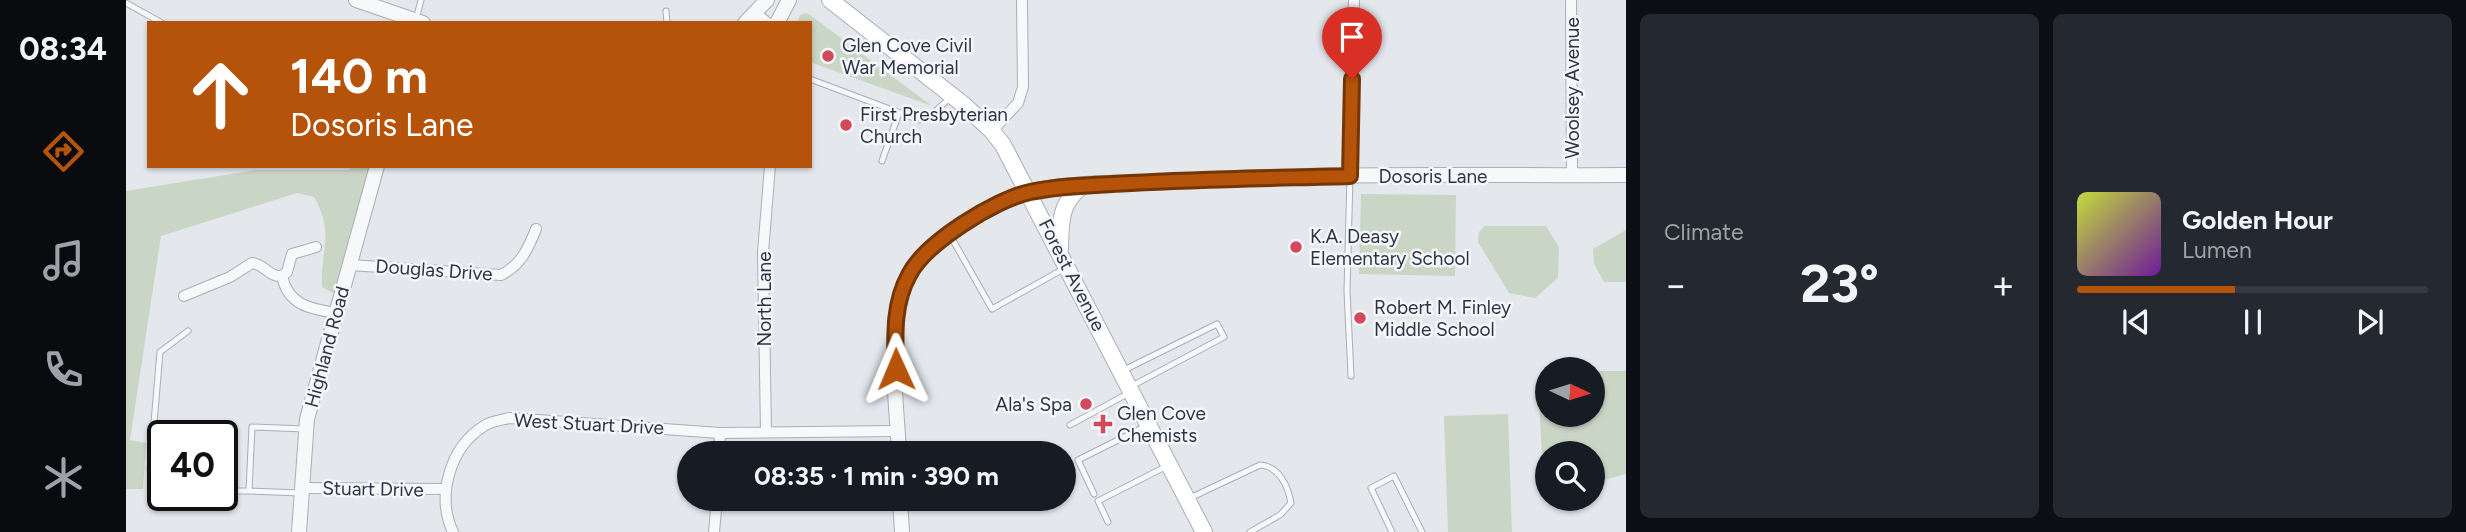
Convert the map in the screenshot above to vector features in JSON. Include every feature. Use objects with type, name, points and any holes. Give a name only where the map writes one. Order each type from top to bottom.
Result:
[{"type":"main road","name":"Forest Avenue","points":[[839,3],[992,131],[1030,192],[1204,532]]},
{"type":"main road","points":[[1064,259],[1060,215],[1065,203],[1082,186]]},
{"type":"street","points":[[356,0],[415,21]]},
{"type":"street","points":[[756,20],[767,0]]},
{"type":"street","points":[[778,21],[789,0]]},
{"type":"street","points":[[992,131],[1018,103],[1023,87],[1022,0]]},
{"type":"street","points":[[1350,176],[1354,0]]},
{"type":"street","name":"Woolsey Avenue","points":[[1571,0],[1572,176]]},
{"type":"street","name":"Highland Road","points":[[299,532],[305,429],[376,168]]},
{"type":"street","name":"North Lane","points":[[766,432],[763,251],[770,168]]},
{"type":"street","name":"Dosoris Lane","points":[[898,441],[895,341],[899,299],[917,262],[950,235],[1001,202],[1030,192],[1082,186],[1211,179],[1626,175]]},
{"type":"street","name":"Douglas Drive","points":[[350,265],[501,275],[515,268],[536,229]]},
{"type":"street","points":[[184,296],[230,277],[252,263],[262,266],[271,275],[282,276],[287,272],[292,254],[316,247]]},
{"type":"street","points":[[282,276],[284,288],[298,303],[336,313]]},
{"type":"street","name":"West Stuart Drive","points":[[445,489],[465,441],[486,424],[510,418],[720,433],[898,431]]},
{"type":"street","points":[[720,433],[720,441]]},
{"type":"street","points":[[445,489],[453,532]]},
{"type":"street","name":"Stuart Drive","points":[[301,490],[445,489]]},
{"type":"street","points":[[715,532],[716,511]]},
{"type":"street","points":[[901,511],[902,532]]},
{"type":"lane","points":[[418,21],[421,0]]},
{"type":"lane","points":[[126,3],[158,21]]},
{"type":"lane","points":[[666,11],[667,21]]},
{"type":"lane","points":[[812,80],[919,120],[933,113],[952,95]]},
{"type":"lane","points":[[882,161],[899,113]]},
{"type":"lane","points":[[1350,176],[1347,291],[1352,376]]},
{"type":"lane","points":[[950,235],[992,309],[1064,259]]},
{"type":"lane","points":[[1070,425],[1224,337],[1217,324],[1122,372]]},
{"type":"lane","points":[[154,420],[160,352],[188,331]]},
{"type":"lane","points":[[1094,494],[1078,460],[1149,424]]},
{"type":"lane","points":[[249,491],[252,427],[305,429]]},
{"type":"lane","points":[[1108,522],[1098,501],[1170,464]]},
{"type":"lane","points":[[1187,500],[1260,465],[1276,469],[1291,503],[1280,515],[1250,532]]},
{"type":"lane","points":[[1392,532],[1371,488],[1394,476],[1422,532]]},
{"type":"lane","points":[[238,491],[301,490]]},
{"type":"green space","points":[[800,15],[810,15],[932,106],[812,63],[812,21],[798,21]]},
{"type":"green space","points":[[375,168],[339,287],[333,293],[322,287],[325,232],[324,221],[314,197],[297,193],[161,236],[130,440],[146,443],[143,489],[126,489],[126,191],[256,170]]},
{"type":"green space","points":[[1361,194],[1456,195],[1455,276],[1359,274]]},
{"type":"green space","points":[[1485,226],[1546,226],[1559,247],[1558,278],[1535,298],[1509,293],[1478,242],[1479,232]]},
{"type":"green space","points":[[1626,230],[1626,282],[1604,282],[1594,264],[1593,249]]},
{"type":"green space","points":[[1605,371],[1626,371],[1626,474],[1605,480],[1605,441],[1541,441],[1540,427],[1605,427]]},
{"type":"green space","points":[[1508,414],[1512,532],[1448,532],[1444,416]]},
{"type":"place","name":"Glen Cove Civil War Memorial","points":[[828,56]]},
{"type":"place","name":"First Presbyterian Church","points":[[846,125]]},
{"type":"place","name":"K.A. Deasy Elementary School","points":[[1296,247]]},
{"type":"place","name":"Robert M. Finley Middle School","points":[[1360,318]]},
{"type":"place","name":"Ala's Spa","points":[[1086,404]]},
{"type":"place","name":"Glen Cove Chemists","points":[[1103,424]]},
{"type":"route","points":[[896,369],[896,318],[899,299],[910,272],[924,254],[1001,202],[1030,192],[1082,186],[1211,179],[1350,176],[1352,79]]}]
